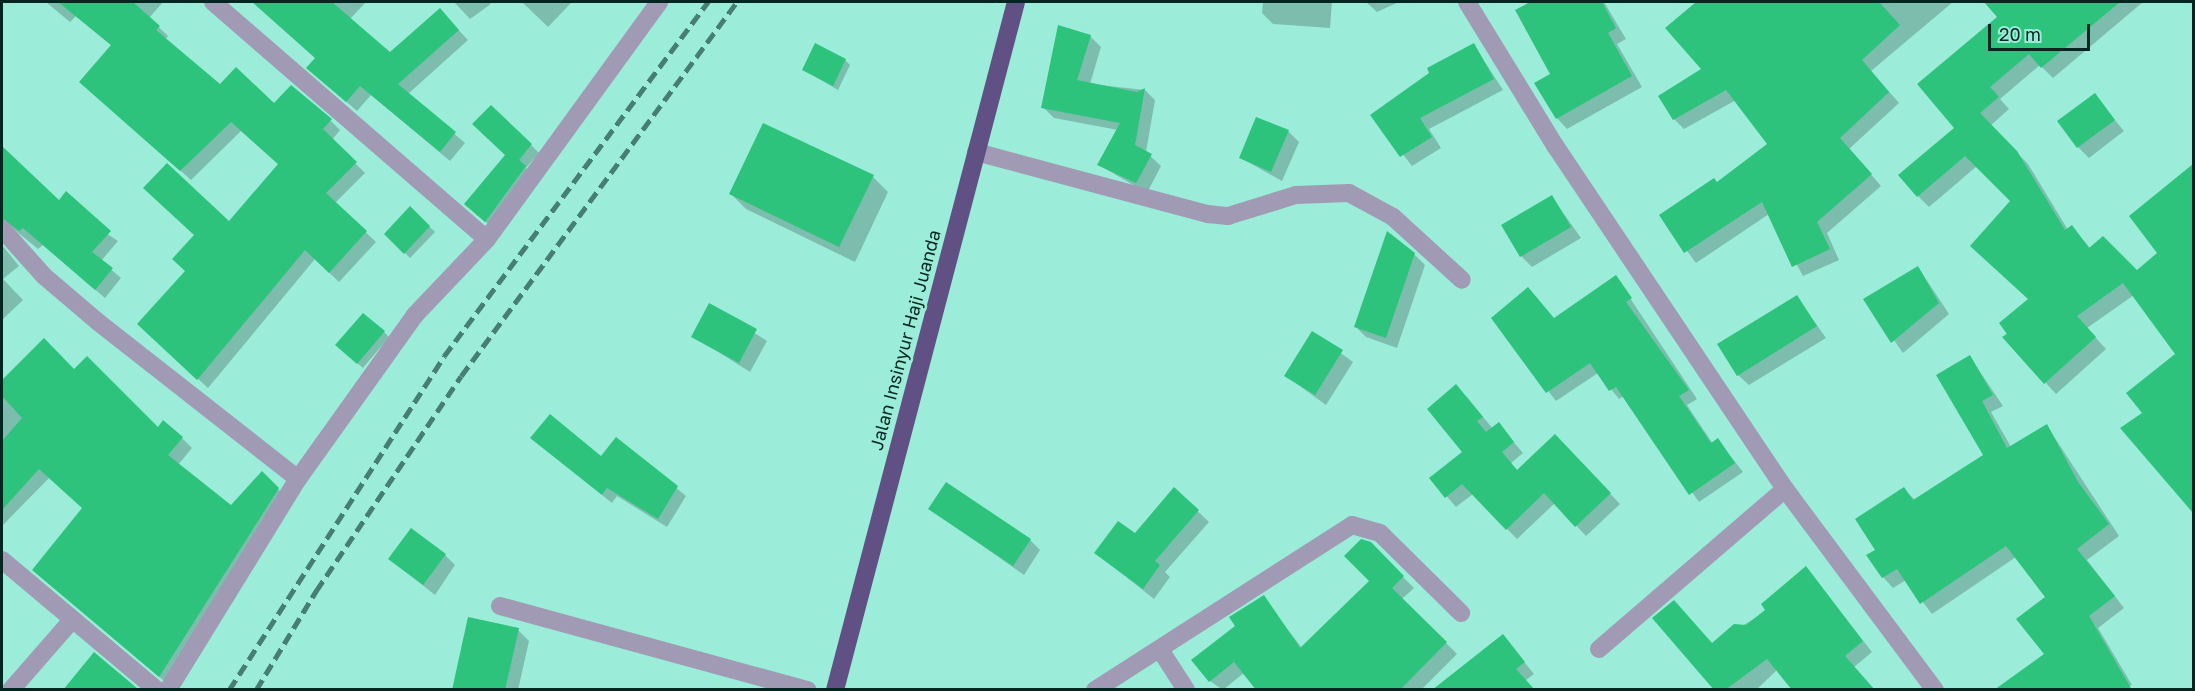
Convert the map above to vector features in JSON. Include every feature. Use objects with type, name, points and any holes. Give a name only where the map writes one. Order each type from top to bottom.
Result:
[{"type":"highway","name":"Jalan Insinyur Haji Juanda","points":[[835,690],[1016,2]]},
{"type":"street","points":[[213,2],[487,239]]},
{"type":"street","points":[[168,690],[298,479],[415,315],[487,239],[659,2]]},
{"type":"street","points":[[1467,2],[1556,147],[1785,489],[1927,686]]},
{"type":"street","points":[[976,152],[1208,213],[1228,216],[1296,195],[1349,193],[1393,217],[1462,280]]},
{"type":"street","points":[[2,229],[80,307],[298,479]]},
{"type":"street","points":[[1599,649],[1785,489]]},
{"type":"street","points":[[1095,690],[1161,651],[1352,525],[1380,533],[1461,613]]},
{"type":"street","points":[[2,560],[157,690]]},
{"type":"street","points":[[500,606],[807,690]]},
{"type":"street","points":[[11,690],[72,620]]},
{"type":"street","points":[[1161,651],[1186,690]]},
{"type":"building","points":[[58,2],[133,2],[160,26],[156,30],[220,84],[236,67],[274,103],[291,85],[332,119],[323,129],[357,162],[326,193],[367,231],[329,273],[305,250],[197,380],[137,324],[185,271],[172,259],[194,235],[143,188],[167,163],[229,221],[278,164],[231,122],[180,171],[79,82],[111,45]]},
{"type":"building","points":[[252,2],[332,2],[390,52],[440,8],[459,30],[398,84],[456,132],[440,152],[360,86],[346,102],[306,68],[315,58]]},
{"type":"building","points":[[1530,2],[1602,2],[1616,28],[1608,33],[1632,76],[1556,119],[1534,83],[1550,74],[1515,10]]},
{"type":"building","points":[[1696,2],[1879,2],[1900,25],[1862,60],[1889,92],[1840,138],[1872,174],[1817,222],[1830,249],[1792,267],[1762,202],[1684,253],[1659,215],[1714,178],[1717,182],[1767,144],[1726,90],[1673,120],[1658,96],[1701,69],[1665,28]]},
{"type":"building","points":[[1984,2],[2120,2],[2041,68],[2029,54],[1990,87],[1999,97],[1980,113],[2017,151],[2065,230],[2072,225],[2089,248],[2103,236],[2137,270],[2157,253],[2129,216],[2193,164],[2193,513],[2120,428],[2142,413],[2126,393],[2175,354],[2123,283],[2077,316],[2096,337],[2044,384],[2002,337],[2007,334],[1999,323],[2028,299],[1970,246],[2010,201],[1965,156],[1917,197],[1898,175],[1954,128],[1917,84],[1997,17]]},
{"type":"building","points":[[1058,25],[1091,35],[1077,80],[1137,92],[1145,88],[1135,145],[1152,154],[1136,183],[1097,165],[1120,123],[1041,108]]},
{"type":"building","points":[[815,43],[846,59],[833,86],[802,70]]},
{"type":"building","points":[[1474,43],[1494,79],[1420,118],[1432,137],[1400,157],[1370,115],[1429,73],[1427,68]]},
{"type":"building","points":[[2095,93],[2115,120],[2077,148],[2057,121]]},
{"type":"building","points":[[491,105],[532,144],[519,160],[526,166],[485,222],[464,204],[505,155],[472,124]]},
{"type":"building","points":[[1256,117],[1289,130],[1271,172],[1239,158]]},
{"type":"building","points":[[763,123],[874,175],[839,247],[729,194]]},
{"type":"building","points":[[2,146],[59,200],[66,191],[111,231],[92,252],[113,268],[95,290],[23,228],[19,231],[2,218]]},
{"type":"building","points":[[1552,195],[1571,227],[1520,257],[1501,225]]},
{"type":"building","points":[[410,206],[430,226],[404,254],[384,234]]},
{"type":"building","points":[[1387,231],[1415,253],[1386,338],[1354,327]]},
{"type":"building","points":[[1918,266],[1939,303],[1891,343],[1863,299]]},
{"type":"building","points":[[1616,275],[1632,298],[1626,302],[1689,390],[1679,396],[1711,443],[1718,438],[1735,463],[1689,495],[1616,387],[1609,391],[1590,363],[1546,393],[1491,318],[1528,287],[1554,318]]},
{"type":"building","points":[[1797,295],[1817,326],[1737,376],[1717,344]]},
{"type":"building","points":[[709,303],[757,329],[739,363],[691,337]]},
{"type":"building","points":[[363,313],[385,331],[357,364],[335,345]]},
{"type":"building","points":[[1312,331],[1343,350],[1315,395],[1284,376]]},
{"type":"building","points":[[44,338],[74,369],[87,356],[158,427],[163,420],[183,437],[168,455],[231,505],[262,471],[279,488],[159,677],[32,570],[82,508],[39,469],[2,510],[2,441],[22,418],[2,396],[2,380]]},
{"type":"building","points":[[1970,355],[1993,395],[1982,401],[2007,448],[2047,424],[2078,482],[2109,524],[2077,549],[2115,596],[2089,616],[2132,690],[1994,690],[2044,654],[2016,619],[2045,597],[2006,546],[1920,604],[1897,569],[1882,578],[1866,555],[1875,550],[1855,519],[1904,487],[1913,500],[1983,455],[1936,375]]},
{"type":"building","points":[[1456,384],[1483,417],[1477,421],[1486,432],[1499,422],[1514,442],[1502,452],[1517,470],[1555,434],[1611,493],[1575,527],[1544,493],[1506,530],[1462,484],[1445,498],[1429,478],[1462,452],[1427,409]]},
{"type":"building","points":[[550,414],[601,456],[616,437],[678,486],[658,519],[607,488],[602,495],[530,438]]},
{"type":"building","points":[[946,482],[1031,539],[1013,566],[928,509]]},
{"type":"building","points":[[1174,487],[1199,510],[1155,561],[1160,565],[1143,589],[1094,553],[1118,521],[1135,533]]},
{"type":"building","points":[[411,528],[446,554],[423,585],[388,559]]},
{"type":"building","points":[[1361,539],[1371,542],[1404,576],[1392,588],[1447,642],[1400,690],[1256,690],[1234,662],[1209,682],[1191,660],[1235,626],[1229,617],[1264,595],[1300,648],[1369,581],[1344,556]]},
{"type":"building","points":[[1806,566],[1863,641],[1845,656],[1875,690],[1792,690],[1767,659],[1725,690],[1714,690],[1652,618],[1674,600],[1712,643],[1734,624],[1746,625],[1765,610],[1761,604]]},
{"type":"building","points":[[468,617],[519,628],[505,690],[452,690]]},
{"type":"building","points":[[1503,634],[1525,662],[1516,669],[1535,690],[1432,690]]},
{"type":"building","points":[[94,652],[138,689],[138,690],[63,690]]},
{"type":"railway","points":[[229,690],[444,356],[708,2]]},
{"type":"railway","points":[[256,690],[316,591],[461,376],[737,2]]}]
